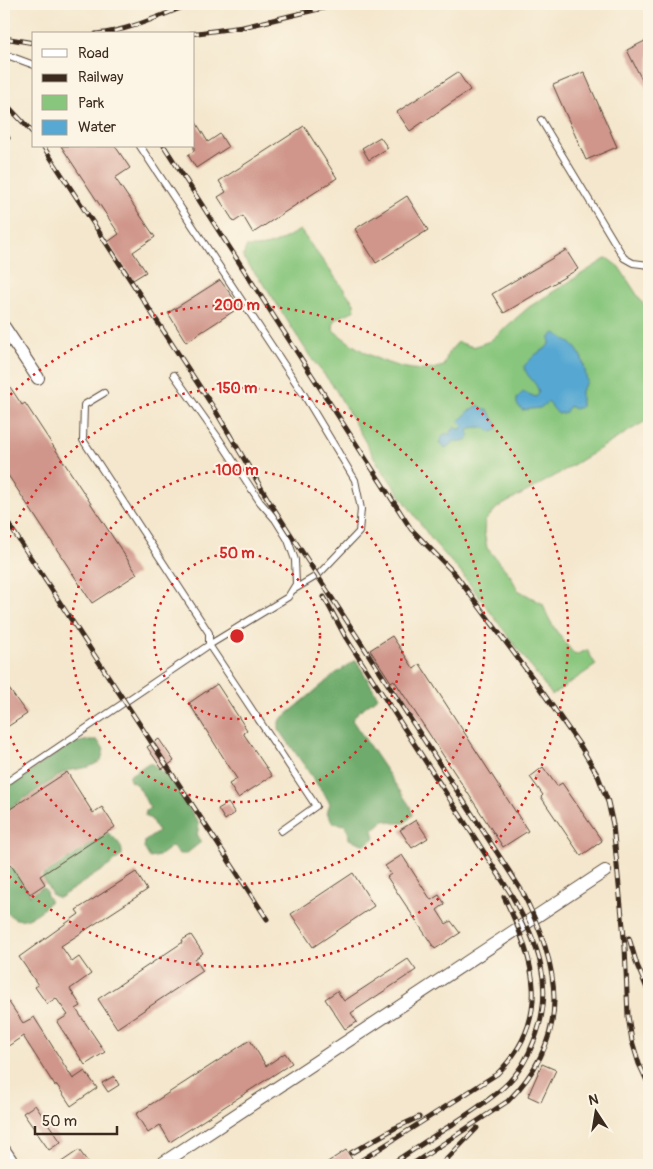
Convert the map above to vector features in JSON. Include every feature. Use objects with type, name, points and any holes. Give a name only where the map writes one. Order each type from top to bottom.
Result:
[{"type":"street","points":[[4,327],[38,378]]},
{"type":"street","points":[[160,1165],[605,871]]},
{"type":"street","points":[[4,1150],[14,1165]]},
{"type":"lane","points":[[4,54],[32,63]]},
{"type":"lane","points":[[541,120],[624,258],[633,263],[649,265]]},
{"type":"lane","points":[[141,148],[304,395],[355,480],[361,509],[359,532],[318,575],[292,591]]},
{"type":"lane","points":[[4,784],[209,645],[288,597],[296,584],[295,560],[288,540],[174,375]]},
{"type":"lane","points":[[104,393],[84,405],[83,440],[209,633],[209,645],[316,806],[280,831]]},
{"type":"green space","points":[[300,230],[354,303],[355,310],[334,320],[333,330],[364,352],[387,363],[399,366],[430,370],[444,366],[448,353],[458,342],[473,347],[490,341],[529,307],[607,258],[619,267],[649,313],[649,419],[553,477],[497,508],[485,521],[484,532],[487,548],[510,575],[518,590],[543,604],[552,625],[575,655],[587,650],[596,665],[552,695],[462,574],[432,540],[378,464],[334,387],[311,358],[266,287],[243,258],[246,247],[268,245]]},
{"type":"green space","points":[[356,660],[378,697],[358,712],[352,720],[410,806],[413,815],[405,823],[394,823],[384,820],[373,830],[375,838],[365,845],[349,839],[348,830],[345,825],[333,823],[327,813],[330,803],[279,729],[279,721],[335,674]]},
{"type":"green space","points":[[97,740],[104,749],[101,761],[89,767],[66,771],[4,812],[4,790],[70,744]]},
{"type":"green space","points":[[150,762],[172,781],[199,824],[197,836],[201,842],[186,854],[179,854],[172,846],[159,856],[150,858],[144,848],[145,841],[158,832],[151,819],[145,816],[146,811],[150,808],[140,789],[130,781],[129,776]]},
{"type":"green space","points":[[108,833],[120,845],[122,855],[59,898],[52,895],[42,876]]},
{"type":"green space","points":[[4,863],[7,868],[11,867],[30,895],[43,887],[47,892],[46,894],[50,900],[44,908],[31,917],[16,919],[4,909]]},
{"type":"water","points":[[555,333],[570,343],[582,358],[587,382],[581,391],[581,407],[575,409],[569,406],[566,412],[558,414],[548,402],[540,408],[522,410],[517,404],[517,398],[523,392],[536,397],[539,393],[524,366],[536,354],[545,349],[550,343],[550,337]]},
{"type":"water","points":[[479,405],[484,410],[488,410],[498,426],[496,430],[492,432],[484,428],[472,428],[469,429],[468,433],[470,436],[467,440],[453,442],[446,448],[439,443],[444,434],[450,434],[455,426],[457,429],[461,429],[463,426],[459,421]]},
{"type":"building","points":[[649,39],[649,94],[627,50]]},
{"type":"building","points":[[458,72],[470,90],[410,131],[397,112]]},
{"type":"building","points":[[584,72],[617,147],[586,160],[553,85]]},
{"type":"building","points":[[195,121],[208,142],[220,134],[228,147],[196,168],[188,155],[194,151]]},
{"type":"building","points":[[304,126],[337,178],[253,233],[243,216],[234,222],[218,197],[226,192],[219,181]]},
{"type":"building","points":[[380,137],[388,148],[369,160],[362,148]]},
{"type":"building","points":[[62,148],[116,148],[130,168],[115,178],[155,237],[133,252],[146,272],[133,280],[108,242],[119,234]]},
{"type":"building","points":[[407,196],[428,230],[376,263],[355,229]]},
{"type":"building","points":[[566,250],[578,269],[504,313],[492,294]]},
{"type":"building","points":[[220,280],[240,307],[186,342],[168,313]]},
{"type":"building","points":[[4,378],[22,405],[25,403],[137,574],[92,603],[4,469]]},
{"type":"building","points":[[392,636],[414,669],[420,664],[528,831],[503,847],[394,680],[391,682],[370,650]]},
{"type":"building","points":[[4,682],[27,714],[4,729]]},
{"type":"building","points":[[217,684],[247,730],[243,733],[272,776],[238,798],[229,784],[237,779],[189,703]]},
{"type":"building","points":[[159,739],[174,761],[162,769],[147,747]]},
{"type":"building","points":[[543,767],[557,786],[562,783],[602,841],[581,856],[541,797],[543,795],[530,777]]},
{"type":"building","points":[[67,772],[93,813],[102,807],[115,827],[40,876],[45,884],[30,894],[11,865],[7,868],[4,863],[4,813]]},
{"type":"building","points":[[228,803],[235,813],[225,820],[218,809]]},
{"type":"building","points":[[416,820],[428,838],[412,848],[400,830]]},
{"type":"building","points":[[402,855],[431,900],[439,895],[445,904],[437,910],[446,924],[451,921],[460,933],[435,949],[387,877],[391,874],[385,866]]},
{"type":"building","points":[[136,872],[147,890],[61,946],[72,962],[79,957],[91,974],[70,989],[81,1006],[76,1009],[105,1052],[85,1065],[57,1022],[68,1015],[56,998],[47,1004],[35,987],[38,985],[19,957],[79,914],[76,910]]},
{"type":"building","points":[[353,873],[374,906],[313,947],[291,914]]},
{"type":"building","points":[[191,935],[203,953],[195,959],[203,971],[117,1028],[98,999]]},
{"type":"building","points":[[408,959],[416,970],[351,1013],[357,1022],[345,1029],[325,999],[337,991],[344,1001]]},
{"type":"building","points":[[4,995],[23,1023],[34,1017],[73,1079],[85,1071],[97,1088],[71,1106],[57,1085],[55,1086],[23,1036],[4,1049]]},
{"type":"building","points":[[250,1040],[266,1066],[285,1053],[292,1063],[170,1142],[160,1125],[148,1133],[136,1114]]},
{"type":"building","points":[[542,1064],[556,1070],[541,1102],[528,1096]]},
{"type":"building","points":[[114,1076],[119,1085],[108,1092],[102,1083]]},
{"type":"building","points":[[35,1105],[61,1142],[49,1150],[23,1113]]},
{"type":"building","points":[[79,1150],[90,1165],[57,1165]]},
{"type":"building","points":[[346,1150],[356,1165],[323,1165]]},
{"type":"railway","points":[[108,32],[133,26],[191,4]]},
{"type":"railway","points":[[195,33],[243,27],[340,4]]},
{"type":"railway","points":[[4,38],[32,43]]},
{"type":"railway","points":[[4,102],[32,132]]},
{"type":"railway","points":[[4,133],[8,138]]},
{"type":"railway","points":[[44,148],[215,410],[269,501],[522,891],[535,919],[552,974],[554,1000],[551,1025],[543,1051],[529,1076],[508,1101],[411,1165]]},
{"type":"railway","points":[[165,148],[411,529],[455,574],[534,680],[581,747],[598,776],[608,802],[613,825],[625,947],[628,1016],[632,1041],[639,1064],[649,1085]]},
{"type":"railway","points":[[4,517],[267,919]]},
{"type":"railway","points":[[324,597],[346,638],[511,894],[521,912],[536,948],[544,983],[540,1021],[534,1041],[523,1064],[512,1078],[482,1105],[390,1165]]},
{"type":"railway","points":[[357,1163],[497,1074],[515,1053],[526,1032],[532,1010],[533,988],[524,943],[504,897]]},
{"type":"railway","points":[[629,938],[637,965],[649,993]]},
{"type":"railway","points":[[351,1153],[395,1128],[419,1117]]},
{"type":"railway","points":[[441,1165],[477,1128]]}]
